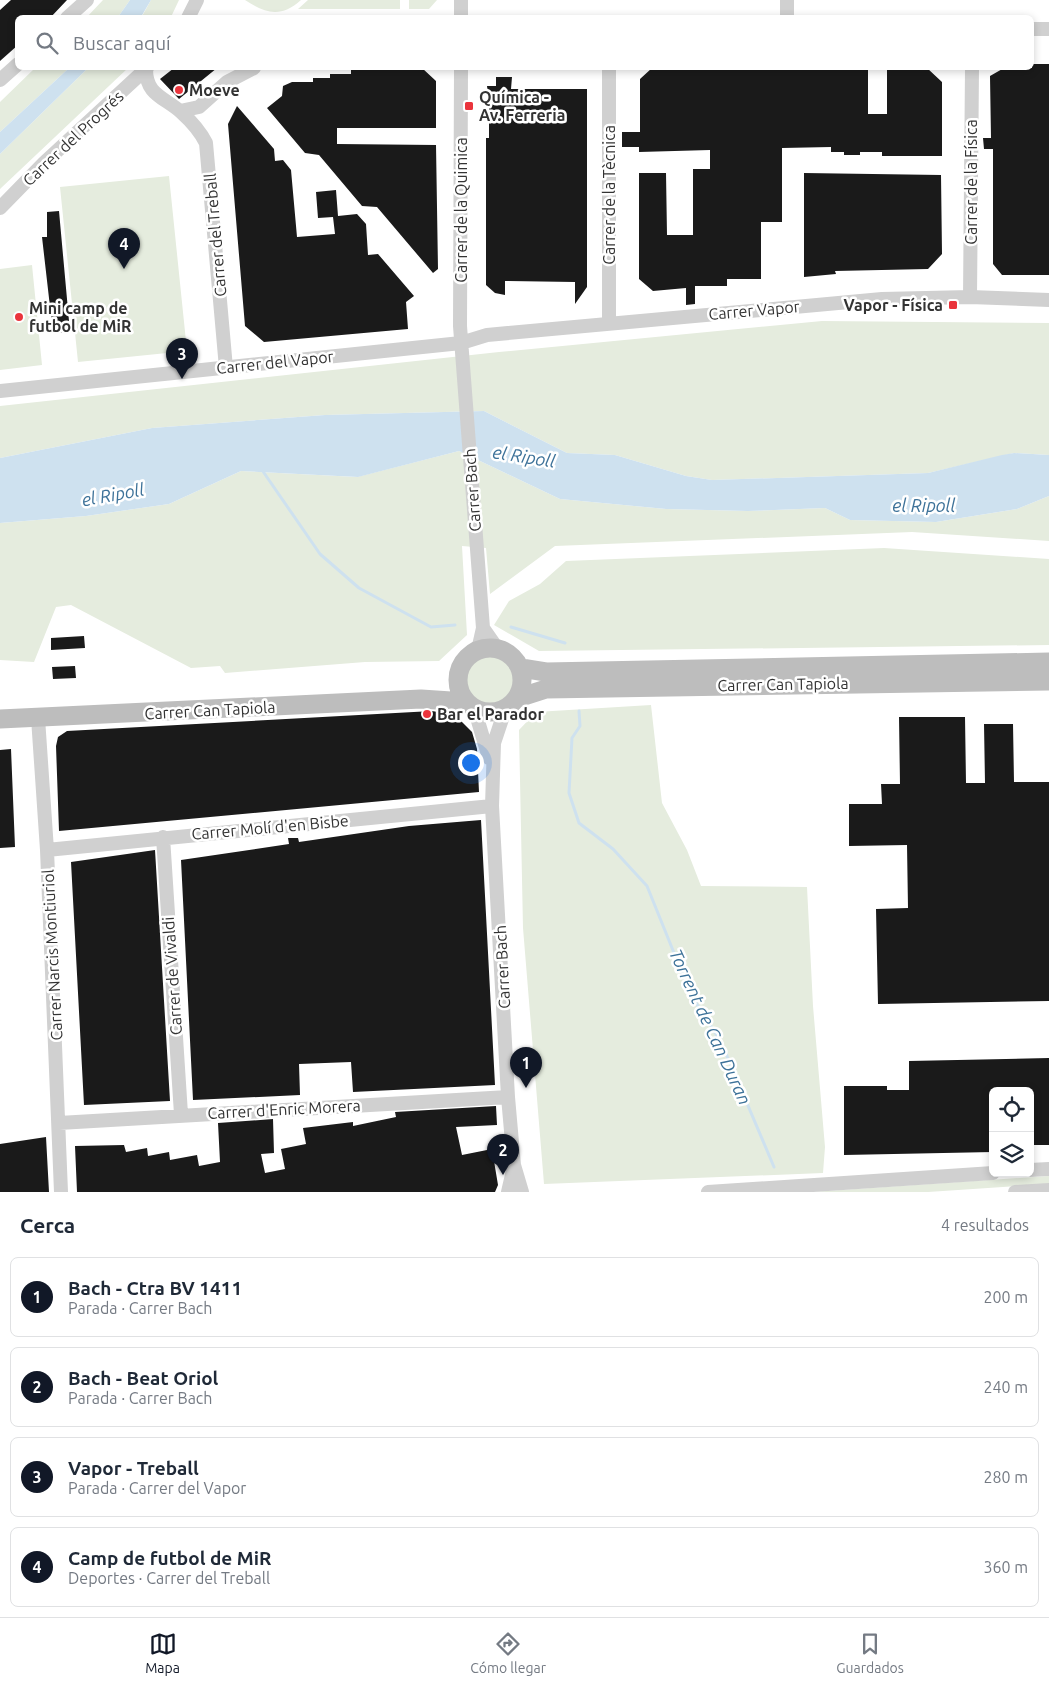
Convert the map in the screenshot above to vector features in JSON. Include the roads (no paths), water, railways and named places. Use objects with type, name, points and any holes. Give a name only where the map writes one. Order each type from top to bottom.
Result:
[{"type":"street","points":[[70,15],[87,0]]},
{"type":"street","points":[[189,15],[196,0]]},
{"type":"street","points":[[461,0],[461,15]]},
{"type":"street","points":[[787,0],[787,15]]},
{"type":"street","points":[[1034,30],[1049,29]]},
{"type":"street","points":[[0,80],[15,67]]},
{"type":"street","name":"Carrer del Progrés","points":[[0,208],[44,163],[145,70]]},
{"type":"street","name":"Carrer del Treball","points":[[147,70],[148,85],[180,111],[200,132],[207,150],[226,368]]},
{"type":"street","points":[[180,111],[199,107],[226,82],[249,70]]},
{"type":"street","name":"Carrer de la Quimica","points":[[461,70],[461,348]]},
{"type":"street","name":"Carrer de la Tècnica","points":[[609,70],[609,323]]},
{"type":"street","name":"Carrer de la Física","points":[[970,297],[972,70]]},
{"type":"street","name":"Carrer Vapor","points":[[461,348],[487,335],[882,298],[970,297],[1049,300]]},
{"type":"street","name":"Carrer del Vapor","points":[[0,391],[226,368],[461,348]]},
{"type":"street","name":"Carrer Bach","points":[[461,348],[483,628],[488,649]]},
{"type":"street","points":[[488,649],[512,655],[521,668],[522,688],[512,704],[487,713],[472,706],[459,688],[458,680],[462,664],[488,649]]},
{"type":"street","name":"Carrer Can Tapiola","points":[[521,668],[546,672],[1049,662]]},
{"type":"street","name":"Carrer Can Tapiola","points":[[420,699],[458,680]]},
{"type":"street","name":"Carrer Can Tapiola","points":[[512,704],[546,689],[1049,680]]},
{"type":"street","name":"Carrer Can Tapiola","points":[[0,719],[420,699],[472,706]]},
{"type":"street","name":"Carrer Bach","points":[[512,704],[494,744],[492,806],[508,1096],[514,1165],[522,1192]]},
{"type":"street","name":"Carrer Bach","points":[[472,706],[492,768]]},
{"type":"street","name":"Carrer Narcis Montiuriol","points":[[38,718],[47,850],[61,1192]]},
{"type":"street","name":"Carrer Molí d'en Bisbe","points":[[47,850],[492,806]]},
{"type":"street","name":"Carrer de Vivaldi","points":[[164,837],[181,1114]]},
{"type":"street","name":"Carrer d'Enric Morera","points":[[59,1123],[181,1114],[508,1096]]},
{"type":"street","name":"Carrer Bach","points":[[508,1192],[514,1165]]},
{"type":"street","points":[[1034,1170],[1049,1169]]},
{"type":"street","points":[[708,1192],[989,1173]]},
{"type":"street","points":[[1015,1192],[1049,1190]]},
{"type":"water","points":[[130,0],[151,0],[142,15],[119,15]]},
{"type":"water","points":[[67,70],[86,70],[0,154],[0,132]]},
{"type":"water","name":"el Ripoll","points":[[484,411],[567,453],[615,455],[686,476],[712,480],[928,473],[1014,453],[1049,455],[1049,496],[1017,509],[936,522],[850,520],[825,508],[748,511],[666,509],[560,499],[459,451],[358,477],[241,471],[169,504],[86,516],[0,523],[0,458],[152,428],[325,415]]},
{"type":"waterway","name":"Torrent de Can Duran","points":[[262,470],[320,554],[359,588],[431,627],[455,625]]},
{"type":"waterway","name":"Torrent de Can Duran","points":[[511,627],[565,643]]},
{"type":"waterway","name":"Torrent de Can Duran","points":[[579,711],[580,726],[572,738],[569,793],[579,823],[613,849],[647,886],[691,995],[721,1042],[774,1167]]},
{"type":"place","name":"Moeve","points":[[179,90]]},
{"type":"place","name":"Química - Av. Ferreria","points":[[469,106]]},
{"type":"place","name":"Camp de futbol de MiR","points":[[124,269]]},
{"type":"place","name":"Vapor - Física","points":[[953,305]]},
{"type":"place","name":"Mini camp de futbol de MiR","points":[[19,317]]},
{"type":"place","name":"Vapor - Treball","points":[[182,379]]},
{"type":"place","name":"Bar el Parador","points":[[427,714]]},
{"type":"place","name":"Bach - Ctra BV 1411","points":[[526,1088]]},
{"type":"place","name":"Bach - Beat Oriol","points":[[503,1175]]}]
